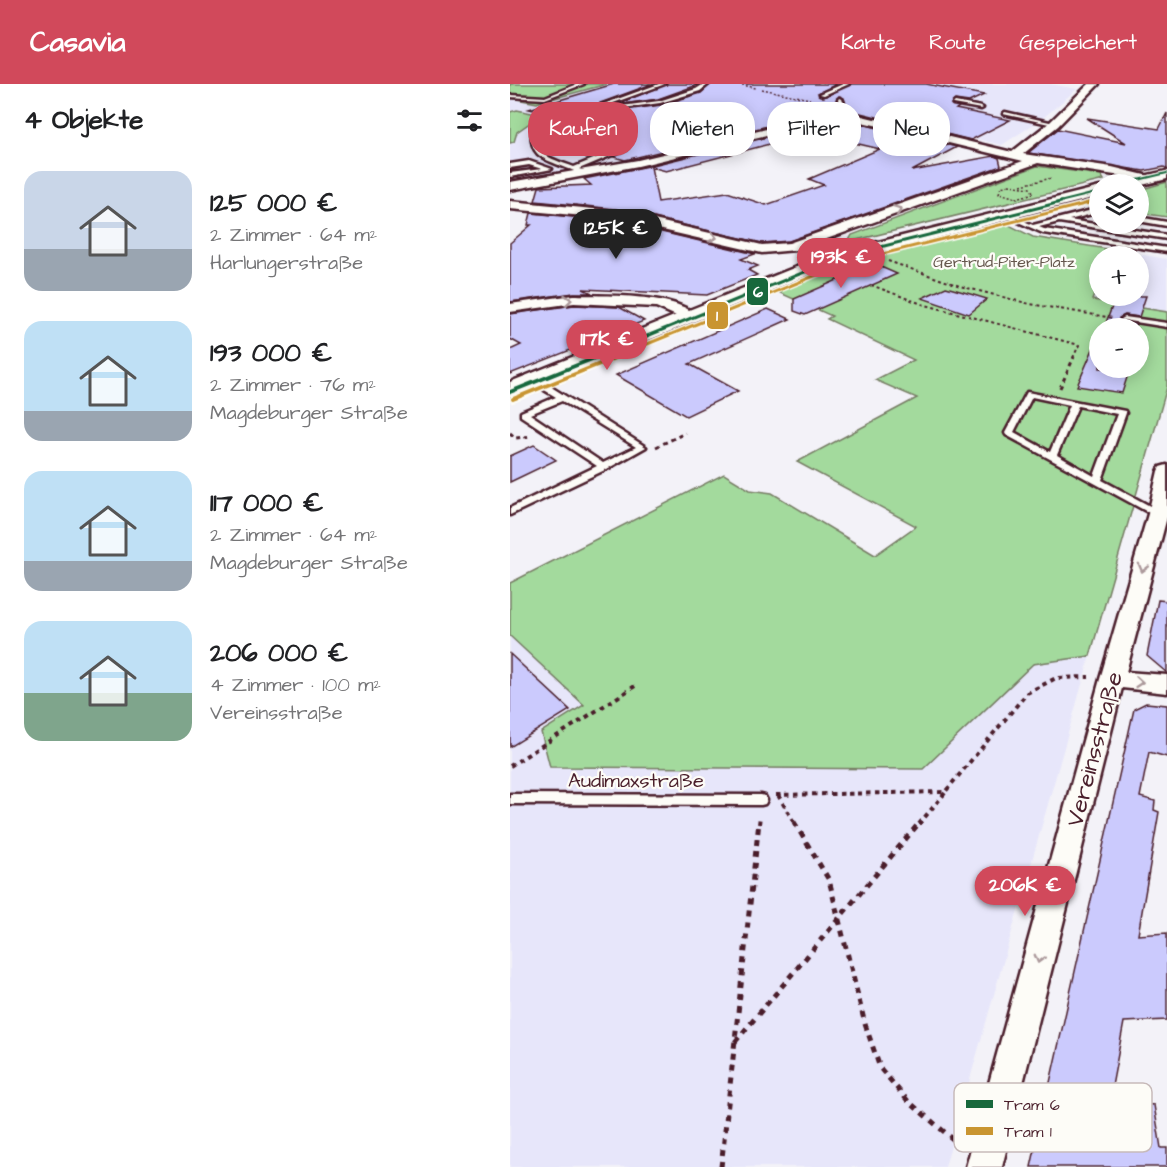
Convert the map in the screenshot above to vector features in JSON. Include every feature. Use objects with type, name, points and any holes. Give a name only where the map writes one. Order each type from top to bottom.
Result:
[{"type":"street","points":[[1014,156],[1054,124],[1094,84]]},
{"type":"street","points":[[861,119],[1035,160],[1112,171],[1162,175]]},
{"type":"street","points":[[510,186],[685,152],[767,132]]},
{"type":"street","points":[[510,205],[638,219],[762,249],[791,248],[1035,160]]},
{"type":"street","points":[[510,390],[844,255],[1003,207],[1089,193]]},
{"type":"street","points":[[510,308],[574,299],[657,303],[690,316]]},
{"type":"street","name":"Vereinsstraße","points":[[1006,1083],[1112,679],[1159,527],[1167,471]]},
{"type":"street","points":[[1112,679],[1167,684]]},
{"type":"street","name":"Vereinsstraße","points":[[984,1167],[988,1152]]},
{"type":"lane","points":[[510,96],[545,98],[582,84]]},
{"type":"lane","points":[[612,102],[663,84]]},
{"type":"lane","points":[[638,105],[660,102],[698,90],[707,84]]},
{"type":"lane","points":[[822,94],[847,84]]},
{"type":"lane","points":[[955,103],[981,108]]},
{"type":"lane","points":[[1005,113],[1054,124]]},
{"type":"lane","points":[[544,156],[581,171],[610,156]]},
{"type":"lane","points":[[510,166],[529,163],[549,169],[510,176]]},
{"type":"lane","points":[[1003,207],[1032,227],[1042,231],[1167,250]]},
{"type":"lane","points":[[1032,227],[1089,213]]},
{"type":"lane","points":[[1059,220],[1167,237]]},
{"type":"lane","points":[[1149,221],[1167,224]]},
{"type":"lane","points":[[1149,322],[1167,325]]},
{"type":"lane","points":[[510,512],[642,447],[534,380]]},
{"type":"lane","points":[[1097,480],[1122,413],[1030,394],[1009,433],[1097,480],[1159,527]]},
{"type":"lane","points":[[561,398],[524,414],[604,467]]},
{"type":"lane","points":[[1052,456],[1076,403]]},
{"type":"lane","name":"Audimaxstraße","points":[[510,799],[761,800]]},
{"type":"path","points":[[738,84],[756,88]]},
{"type":"path","points":[[762,89],[810,99]]},
{"type":"path","points":[[1021,185],[1032,189],[1034,194],[1022,198],[1011,197],[1002,195],[999,189],[1059,176]]},
{"type":"path","points":[[1003,207],[1011,197]]},
{"type":"path","points":[[884,259],[960,286],[1030,304],[1083,315],[1114,318]]},
{"type":"path","points":[[871,285],[922,304],[1079,345],[1055,399]]},
{"type":"path","points":[[648,451],[685,433]]},
{"type":"path","points":[[735,1042],[840,920],[1027,693],[1042,682],[1061,675],[1112,679]]},
{"type":"path","points":[[510,766],[635,687]]},
{"type":"path","points":[[721,1167],[761,800],[777,794],[945,792]]},
{"type":"path","points":[[777,794],[829,880],[865,1024],[880,1068],[908,1101],[954,1141]]},
{"type":"path","points":[[967,1152],[984,1167]]},
{"type":"shaded area","points":[[607,84],[1050,84],[1077,89],[1043,118],[1002,145],[950,133],[950,102],[873,102],[873,115],[861,112],[861,102],[767,102],[767,127],[755,130],[755,102],[650,102],[650,154],[574,170],[573,173],[510,183],[510,143],[514,142],[517,132],[528,124],[528,156],[638,156],[638,102],[541,102]]},
{"type":"shaded area","points":[[510,98],[532,102],[528,102],[528,113],[517,110],[510,112]]},
{"type":"shaded area","points":[[1149,256],[1167,259],[1167,312],[1130,306],[1149,306]]},
{"type":"shaded area","points":[[510,636],[584,705],[541,732],[550,767],[923,769],[1033,664],[1090,656],[969,1083],[954,1083],[954,1135],[945,1167],[510,1167]]},
{"type":"green space","points":[[510,84],[607,84],[541,102],[510,98]]},
{"type":"green space","points":[[517,110],[528,112],[528,124],[517,132],[514,142],[510,143],[510,112]]},
{"type":"green space","name":"Gertrud-Piter-Platz","points":[[1037,166],[1094,174],[1089,174],[1089,184],[848,242],[852,235]]},
{"type":"green space","points":[[1167,182],[1167,217],[1149,214],[1149,187]]},
{"type":"green space","points":[[1005,223],[1033,237],[1089,246],[1089,306],[1130,306],[1167,312],[1167,387],[1090,656],[1033,664],[923,769],[550,767],[541,732],[584,705],[510,636],[510,583],[724,474],[750,490],[772,493],[875,555],[916,526],[797,462],[917,398],[875,380],[914,360],[827,319],[832,316],[778,292],[821,273]]},
{"type":"building","points":[[614,84],[652,84],[603,102],[553,102]]},
{"type":"building","points":[[667,84],[700,84],[658,99],[622,102]]},
{"type":"building","points":[[711,84],[837,84],[818,93],[823,97],[851,84],[926,84],[984,95],[969,102],[955,100],[951,104],[959,107],[956,109],[1010,120],[971,140],[950,135],[950,102],[873,102],[873,116],[861,113],[861,102],[845,102],[844,98],[839,96],[837,102],[767,102],[767,126],[755,129],[755,102],[671,102],[701,93]]},
{"type":"building","points":[[650,107],[650,154],[625,160],[614,157],[638,156],[638,108]]},
{"type":"building","points":[[1167,113],[1167,169],[1164,167],[1144,171],[1028,153],[1058,129],[1126,143],[1087,118],[1159,129]]},
{"type":"building","points":[[861,124],[873,127],[873,147],[861,145]]},
{"type":"building","points":[[767,137],[767,145],[755,148],[755,140]]},
{"type":"building","points":[[873,152],[873,156],[940,156],[912,171],[994,156],[999,158],[1001,166],[789,241],[762,243],[615,209],[535,201],[539,187],[591,185],[584,179],[690,156],[724,156],[666,171],[651,167],[658,202],[727,192],[766,205],[824,185],[809,179]]},
{"type":"building","points":[[531,213],[615,221],[755,254],[741,259],[758,266],[748,270],[757,275],[707,295],[583,289],[592,293],[574,293],[510,302],[510,243],[531,225],[528,225]]},
{"type":"building","points":[[874,264],[897,274],[805,315],[794,311],[794,299]]},
{"type":"building","points":[[946,287],[987,299],[969,314],[922,298]]},
{"type":"building","points":[[574,305],[619,307],[644,321],[510,374],[510,350],[521,345],[510,339],[510,314]]},
{"type":"building","points":[[1112,306],[1143,306],[1139,317],[1125,315],[1119,318],[1108,318]]},
{"type":"building","points":[[768,309],[790,319],[689,364],[738,391],[686,416],[616,375]]},
{"type":"building","points":[[1089,358],[1089,378],[1127,378],[1122,393],[1077,386]]},
{"type":"building","points":[[534,445],[556,460],[510,482],[510,456]]},
{"type":"building","points":[[1158,600],[1167,601],[1167,673],[1147,656]]},
{"type":"building","points":[[510,654],[570,710],[510,747]]},
{"type":"building","points":[[1146,703],[1167,705],[1167,757],[1149,752],[1140,797],[1155,801],[1154,810],[1159,812],[1138,935],[1167,933],[1167,1020],[1124,1022],[1113,1083],[1050,1083],[1134,709]]},
{"type":"building","points":[[1152,1105],[1154,1105],[1161,1148],[1167,1148],[1167,1167],[1031,1167],[1034,1152],[1152,1152]]},
{"type":"tram line","name":"6","points":[[1149,177],[1167,173]]},
{"type":"tram line","name":"6","points":[[510,392],[844,256],[1089,195]]},
{"type":"tram line","name":"1","points":[[513,399],[846,263],[1089,203]]}]
